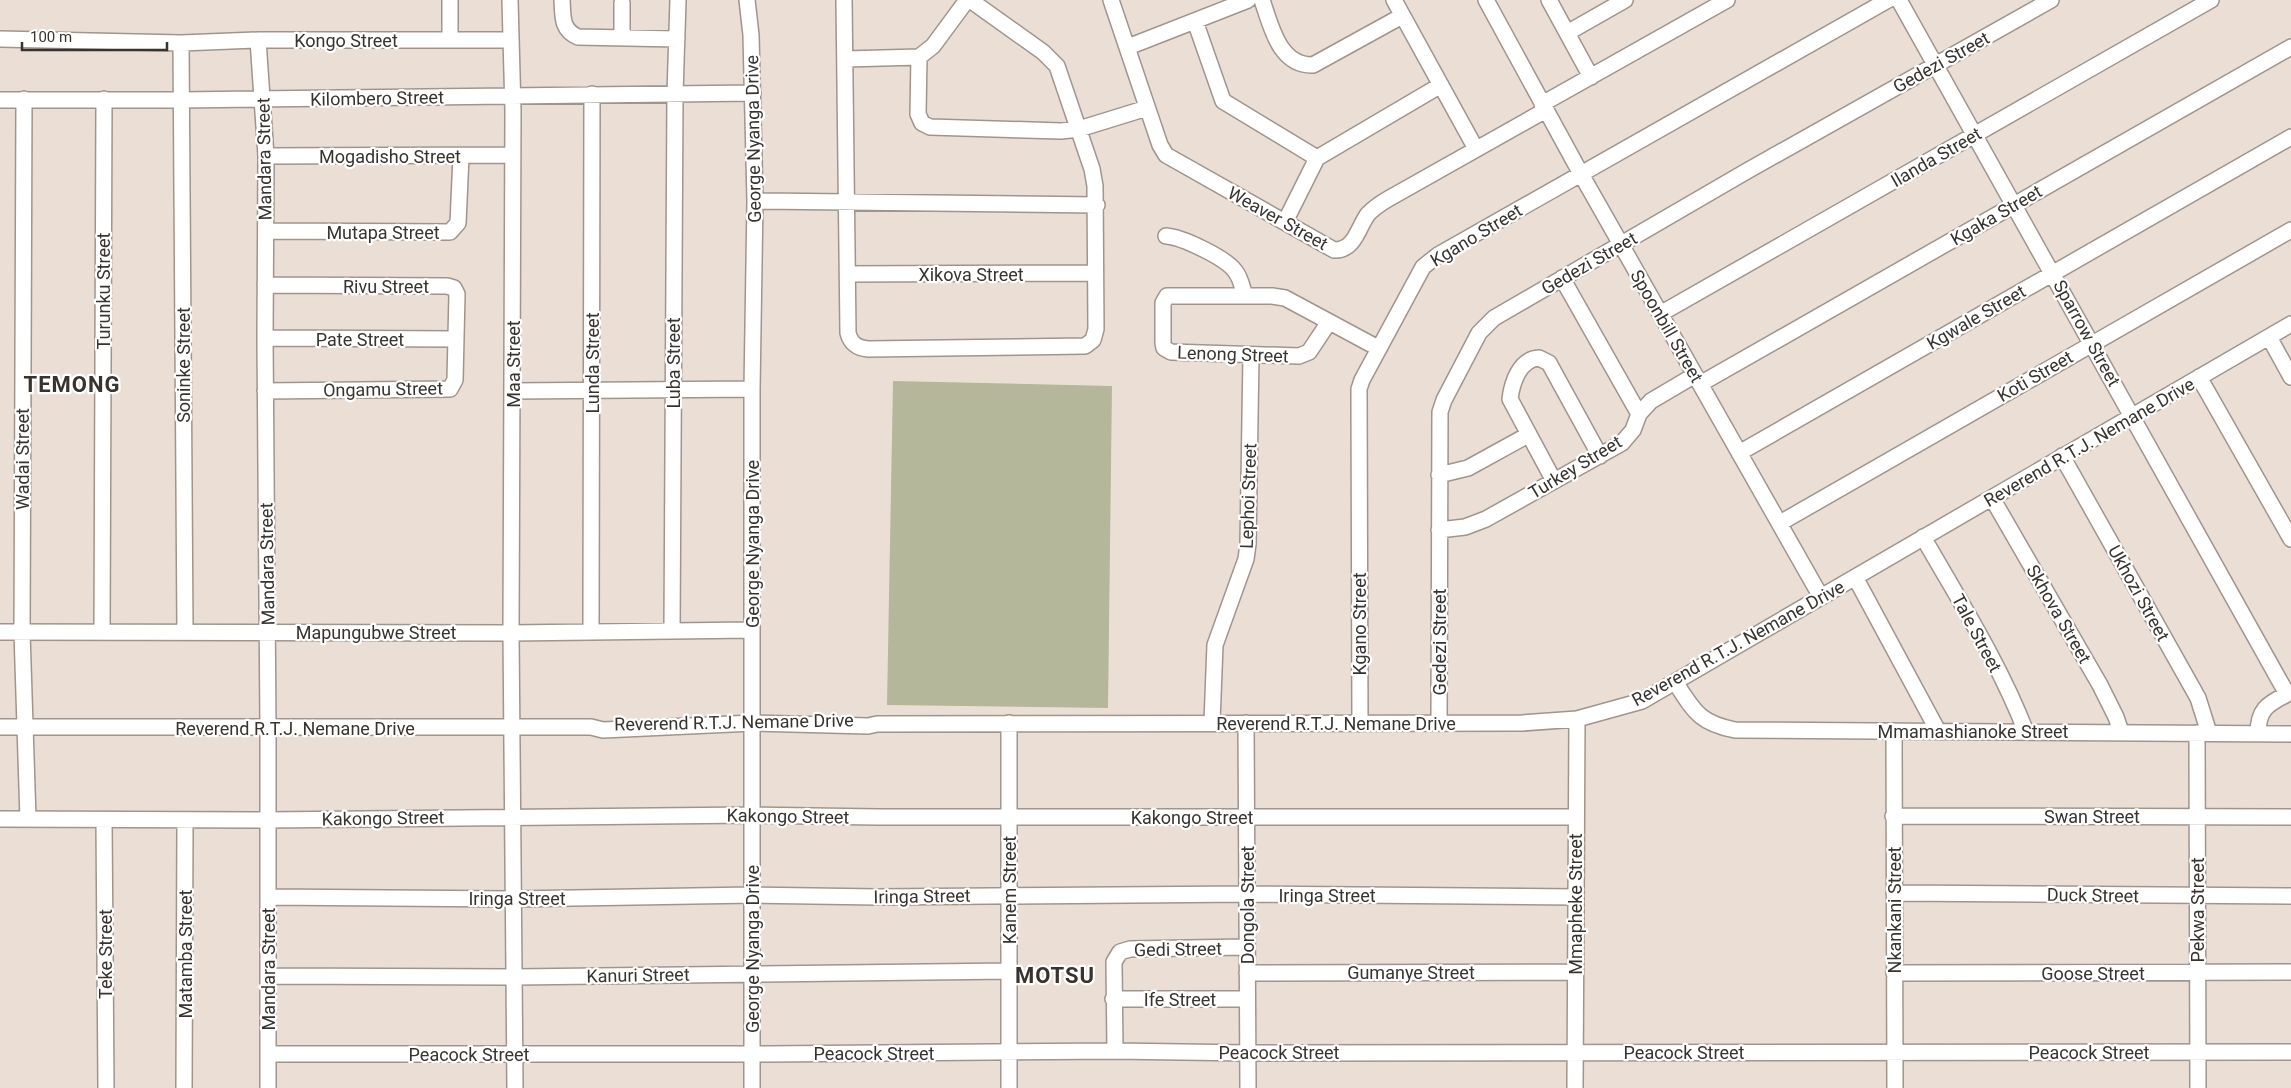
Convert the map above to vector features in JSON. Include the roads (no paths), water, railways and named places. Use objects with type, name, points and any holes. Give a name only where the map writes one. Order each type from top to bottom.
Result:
[{"type":"street","points":[[450,0],[450,39]]},
{"type":"street","name":"Maa Street","points":[[510,0],[513,155],[511,632],[515,1088]]},
{"type":"street","points":[[562,0],[563,23],[572,34],[581,37],[677,39]]},
{"type":"street","name":"Luba Street","points":[[672,632],[672,390],[675,94],[678,0]]},
{"type":"street","name":"George Nyanga Drive","points":[[747,0],[751,35],[755,201],[752,389],[752,1088]]},
{"type":"street","points":[[844,0],[850,338],[856,346],[868,349],[1085,346],[1093,340],[1096,329],[1094,273],[1096,204],[1092,169],[1053,61],[969,0],[933,46],[919,57],[846,59]]},
{"type":"street","name":"Weaver Street","points":[[1111,0],[1160,145],[1170,158],[1328,247],[1340,250],[1352,243],[1364,220],[1376,206],[1476,149],[1592,77],[1727,0]]},
{"type":"street","points":[[1128,47],[1248,0]]},
{"type":"street","points":[[1262,0],[1278,42],[1286,56],[1305,65],[1313,64],[1402,16]]},
{"type":"street","points":[[1394,0],[1476,149]]},
{"type":"street","name":"Spoonbill Street","points":[[1486,0],[1581,174],[1821,597]]},
{"type":"street","points":[[1549,0],[1592,77]]},
{"type":"street","points":[[1567,33],[1625,0]]},
{"type":"street","name":"Kgano Street","points":[[1360,724],[1358,400],[1362,380],[1378,348],[1428,262],[1888,0]]},
{"type":"street","name":"Sparrow Street","points":[[1899,0],[2289,693]]},
{"type":"street","name":"Gedezi Street","points":[[1439,723],[1438,530],[1441,406],[1479,333],[1494,318],[1562,278],[1747,171],[2051,0]]},
{"type":"street","name":"Ilanda Street","points":[[1660,314],[2211,0]]},
{"type":"street","points":[[622,3],[622,38]]},
{"type":"street","points":[[1195,21],[1223,101],[1317,158]]},
{"type":"street","name":"Kongo Street","points":[[0,39],[181,43],[258,40],[510,40]]},
{"type":"street","name":"Mandara Street","points":[[258,40],[266,156],[265,391],[268,728],[268,1088]]},
{"type":"street","name":"Soninke Street","points":[[181,43],[184,631]]},
{"type":"street","name":"Kgaka Street","points":[[1639,414],[1651,401],[1697,380],[2014,205],[2291,47]]},
{"type":"street","points":[[919,57],[918,114],[925,125],[937,128],[1046,131],[1079,129],[1147,108]]},
{"type":"street","points":[[1285,222],[1317,158],[1441,86]]},
{"type":"street","name":"Kilombero Street","points":[[0,100],[182,100],[753,93]]},
{"type":"street","name":"Lunda Street","points":[[591,632],[592,94]]},
{"type":"street","name":"Turunku Street","points":[[102,632],[104,99]]},
{"type":"street","name":"Wadai Street","points":[[24,100],[22,632],[23,726],[28,819]]},
{"type":"street","name":"Kgwale Street","points":[[1739,453],[2291,137]]},
{"type":"street","name":"Mogadisho Street","points":[[266,156],[513,155]]},
{"type":"street","name":"Mutapa Street","points":[[266,230],[450,232],[458,223],[461,156]]},
{"type":"street","points":[[755,201],[1096,204]]},
{"type":"street","name":"Koti Street","points":[[1780,523],[2291,230]]},
{"type":"street","points":[[1166,236],[1184,240],[1233,267],[1240,277],[1245,296]]},
{"type":"street","name":"Xikova Street","points":[[848,274],[1094,273]]},
{"type":"street","points":[[1562,278],[1639,414]]},
{"type":"street","name":"Rivu Street","points":[[265,285],[450,286],[455,289],[457,294],[456,339]]},
{"type":"street","name":"Lenong Street","points":[[1329,322],[1312,348],[1305,354],[1251,355],[1171,352],[1164,348],[1163,343],[1163,303],[1167,296],[1245,296],[1285,298],[1378,348]]},
{"type":"street","name":"Reverend R.T.J. Nemane Drive","points":[[0,727],[591,728],[603,730],[753,721],[868,726],[877,724],[1212,722],[1360,724],[1522,723],[1576,719],[1642,701],[2291,324]]},
{"type":"street","points":[[2268,337],[2291,377]]},
{"type":"street","name":"Pate Street","points":[[265,338],[456,339]]},
{"type":"street","name":"Ongamu Street","points":[[265,391],[448,390],[455,383],[456,339]]},
{"type":"street","name":"Lephoi Street","points":[[1212,722],[1215,645],[1246,559],[1248,544],[1251,355]]},
{"type":"street","points":[[1554,481],[1512,405],[1511,393],[1524,364],[1528,360],[1539,358],[1545,360],[1554,370],[1600,456]]},
{"type":"street","points":[[2199,377],[2291,539]]},
{"type":"street","points":[[513,390],[752,389]]},
{"type":"street","name":"Turkey Street","points":[[1438,530],[1465,527],[1480,522],[1600,456],[1628,437],[1639,414]]},
{"type":"street","points":[[1440,476],[1468,468],[1528,435]]},
{"type":"street","name":"Ukhozi Street","points":[[2062,456],[2198,698],[2203,733]]},
{"type":"street","name":"Skhova Street","points":[[1992,498],[2100,685],[2116,717],[2121,732]]},
{"type":"street","name":"Tale Street","points":[[1923,537],[2016,706],[2026,732]]},
{"type":"street","points":[[1855,577],[1938,731]]},
{"type":"street","name":"Mapungubwe Street","points":[[0,632],[672,632],[752,630]]},
{"type":"street","name":"Mmamashianoke Street","points":[[1675,682],[1699,716],[1716,726],[1735,730],[2291,734]]},
{"type":"street","points":[[2258,734],[2258,721],[2262,711],[2289,693]]},
{"type":"street","name":"Mmapheke Street","points":[[1575,1088],[1576,719]]},
{"type":"street","name":"Kanem Street","points":[[1008,723],[1010,816],[1009,1088]]},
{"type":"street","name":"Dongola Street","points":[[1246,723],[1248,1088]]},
{"type":"street","name":"Nkankani Street","points":[[1894,731],[1895,1088]]},
{"type":"street","name":"Pekwa Street","points":[[2198,1088],[2197,816],[2203,733]]},
{"type":"street","name":"Kakongo Street","points":[[0,819],[267,820],[752,815],[878,817],[1575,817]]},
{"type":"street","name":"Swan Street","points":[[1893,816],[2291,816]]},
{"type":"street","name":"Teke Street","points":[[104,820],[106,1088]]},
{"type":"street","name":"Matamba Street","points":[[184,1088],[185,820]]},
{"type":"street","name":"Duck Street","points":[[1894,893],[2291,896]]},
{"type":"street","name":"Iringa Street","points":[[268,897],[514,899],[753,895],[878,897],[1246,894],[1576,897]]},
{"type":"street","name":"Gedi Street","points":[[1114,1051],[1114,962],[1118,954],[1124,950],[1246,947]]},
{"type":"street","name":"Kanuri Street","points":[[268,976],[515,977],[1009,971]]},
{"type":"street","name":"Gumanye Street","points":[[1247,973],[1576,972]]},
{"type":"street","name":"Goose Street","points":[[1894,973],[2291,972]]},
{"type":"street","name":"Ife Street","points":[[1114,999],[1247,999]]},
{"type":"street","name":"Peacock Street","points":[[268,1054],[751,1054],[1114,1051],[1248,1053],[2291,1052]]},
{"type":"district","name":"TEMONG","points":[[72,384]]},
{"type":"district","name":"MOTSU","points":[[1055,975]]}]
